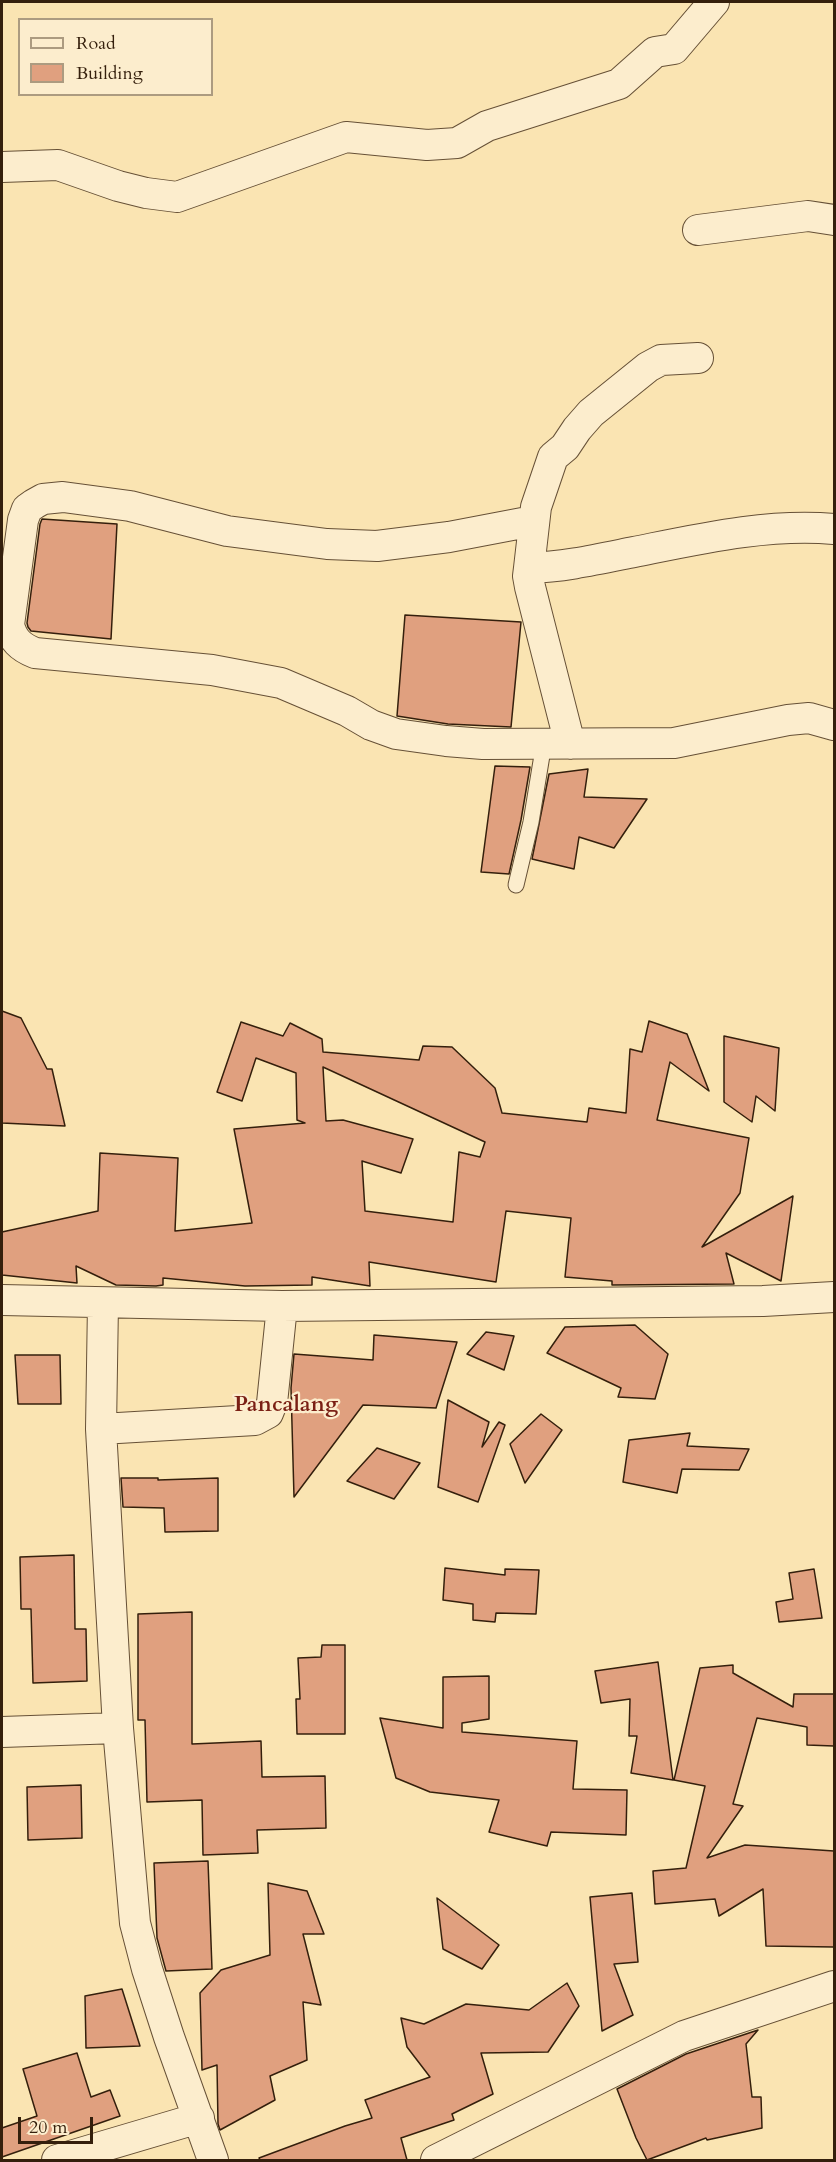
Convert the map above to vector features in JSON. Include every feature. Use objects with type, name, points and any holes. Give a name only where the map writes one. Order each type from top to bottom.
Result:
[{"type":"street","points":[[2,167],[58,165],[118,186],[177,197],[346,137],[427,145],[457,143],[487,126],[619,84],[655,52],[674,49],[714,2]]},
{"type":"street","points":[[698,230],[808,216],[834,220]]},
{"type":"street","points":[[557,744],[528,576],[533,521],[553,457],[565,447],[591,413],[648,367],[661,360],[698,358]]},
{"type":"street","points":[[533,521],[449,537],[377,546],[327,544],[227,531],[130,506],[63,497],[43,500],[27,509],[22,520],[9,625],[12,636],[22,648],[35,653],[212,670],[282,683],[347,711],[371,725],[396,734],[446,741],[483,744],[674,744],[788,720],[809,718],[834,725]]},
{"type":"street","points":[[529,568],[548,568],[607,558],[709,537],[811,526],[834,529]]},
{"type":"street","points":[[2,1300],[282,1306],[763,1301],[834,1297]]},
{"type":"street","points":[[103,1303],[101,1429],[118,1728],[135,1923],[169,2037],[213,2160]]},
{"type":"street","points":[[101,1429],[255,1420],[268,1413],[273,1403],[282,1306]]},
{"type":"street","points":[[2,1732],[118,1728]]},
{"type":"street","points":[[436,2160],[684,2036],[834,1986]]},
{"type":"street","points":[[57,2160],[199,2118]]},
{"type":"lane","points":[[516,885],[531,822],[557,744]]},
{"type":"building","points":[[42,519],[117,524],[111,639],[31,631],[28,627]]},
{"type":"building","points":[[405,615],[521,622],[511,727],[448,724],[397,716]]},
{"type":"building","points":[[495,766],[530,767],[509,874],[481,872]]},
{"type":"building","points":[[588,769],[584,797],[647,799],[614,848],[579,837],[574,869],[532,859],[549,774]]},
{"type":"building","points":[[2,1011],[21,1018],[47,1069],[52,1069],[65,1126],[2,1123]]},
{"type":"building","points":[[649,1021],[687,1034],[709,1091],[670,1062],[657,1120],[749,1138],[740,1193],[702,1247],[793,1196],[781,1281],[726,1253],[734,1284],[612,1285],[612,1281],[565,1277],[571,1218],[506,1211],[496,1282],[369,1262],[370,1286],[312,1277],[312,1285],[245,1286],[163,1278],[163,1285],[116,1285],[76,1266],[77,1283],[2,1275],[2,1232],[98,1211],[100,1153],[178,1158],[175,1231],[252,1223],[234,1129],[305,1123],[297,1120],[296,1073],[256,1058],[242,1101],[217,1092],[241,1022],[283,1036],[290,1023],[322,1039],[323,1052],[419,1060],[423,1046],[452,1047],[495,1088],[502,1113],[587,1122],[589,1108],[626,1113],[630,1049],[642,1052]],"holes":[[[323,1067],[485,1142],[480,1157],[459,1152],[453,1222],[365,1211],[362,1161],[401,1173],[413,1139],[343,1120],[326,1121]]]},
{"type":"building","points":[[724,1036],[779,1048],[775,1111],[756,1096],[752,1122],[724,1102]]},
{"type":"building","points":[[635,1325],[668,1354],[655,1399],[618,1397],[621,1388],[547,1353],[565,1327]]},
{"type":"building","points":[[486,1332],[514,1336],[504,1370],[467,1354]]},
{"type":"building","points":[[374,1335],[457,1342],[436,1408],[363,1405],[294,1497],[291,1388],[294,1354],[373,1360]]},
{"type":"building","points":[[15,1355],[60,1355],[61,1404],[18,1404]]},
{"type":"building","points":[[448,1400],[489,1422],[482,1447],[499,1422],[505,1425],[478,1502],[438,1487]]},
{"type":"building","points":[[541,1414],[562,1430],[525,1483],[510,1444]]},
{"type":"building","points":[[690,1433],[687,1446],[749,1449],[739,1470],[682,1469],[677,1493],[623,1482],[629,1440]]},
{"type":"building","points":[[377,1448],[420,1463],[394,1499],[347,1481]]},
{"type":"building","points":[[121,1478],[158,1478],[158,1480],[218,1478],[218,1531],[165,1532],[164,1508],[123,1507]]},
{"type":"building","points":[[74,1555],[75,1629],[86,1629],[87,1681],[33,1683],[31,1609],[21,1609],[20,1557]]},
{"type":"building","points":[[445,1568],[505,1575],[505,1569],[539,1570],[536,1614],[496,1613],[495,1622],[473,1620],[473,1604],[443,1600]]},
{"type":"building","points":[[814,1569],[822,1618],[779,1622],[776,1602],[793,1599],[789,1573]]},
{"type":"building","points":[[192,1612],[192,1744],[261,1741],[262,1777],[325,1776],[326,1828],[257,1830],[258,1853],[203,1855],[202,1800],[147,1802],[145,1720],[138,1720],[138,1614]]},
{"type":"building","points":[[322,1645],[345,1645],[345,1734],[297,1734],[296,1699],[300,1699],[298,1658],[321,1657]]},
{"type":"building","points":[[658,1662],[673,1780],[631,1773],[637,1736],[629,1736],[630,1699],[601,1703],[595,1671]]},
{"type":"building","points":[[733,1665],[733,1673],[793,1707],[794,1694],[834,1694],[834,1746],[807,1745],[807,1727],[757,1718],[733,1804],[743,1806],[707,1858],[745,1845],[834,1851],[834,1947],[766,1946],[763,1889],[719,1916],[715,1899],[655,1904],[653,1871],[686,1868],[705,1786],[674,1780],[700,1668]]},
{"type":"building","points":[[489,1676],[489,1719],[462,1723],[462,1732],[577,1741],[573,1789],[627,1790],[626,1835],[551,1832],[547,1846],[489,1832],[499,1800],[430,1792],[396,1778],[380,1718],[443,1728],[443,1677]]},
{"type":"building","points":[[81,1785],[82,1838],[28,1840],[27,1787]]},
{"type":"building","points":[[208,1861],[212,1969],[166,1971],[157,1938],[154,1863]]},
{"type":"building","points":[[268,1883],[307,1891],[324,1934],[303,1934],[321,2005],[303,2002],[307,2060],[270,2076],[275,2100],[220,2130],[217,2065],[202,2070],[200,1993],[221,1970],[270,1955]]},
{"type":"building","points":[[632,1893],[638,1962],[614,1964],[633,2015],[602,2031],[590,1897]]},
{"type":"building","points":[[437,1898],[499,1945],[482,1969],[443,1949]]},
{"type":"building","points":[[567,1983],[579,2006],[548,2052],[481,2053],[493,2094],[452,2114],[454,2120],[401,2138],[407,2160],[260,2160],[259,2158],[372,2118],[365,2100],[430,2077],[407,2047],[401,2018],[424,2024],[466,2004],[529,2010]]},
{"type":"building","points":[[122,1989],[140,2046],[86,2048],[85,1996]]},
{"type":"building","points":[[758,2030],[746,2044],[752,2097],[761,2097],[762,2128],[707,2140],[706,2138],[647,2160],[617,2089],[686,2054]]},
{"type":"building","points":[[77,2053],[91,2097],[110,2090],[120,2116],[2,2157],[2,2128],[37,2116],[23,2069]]},
{"type":"district","name":"Pancalang","points":[[286,1406]]}]
